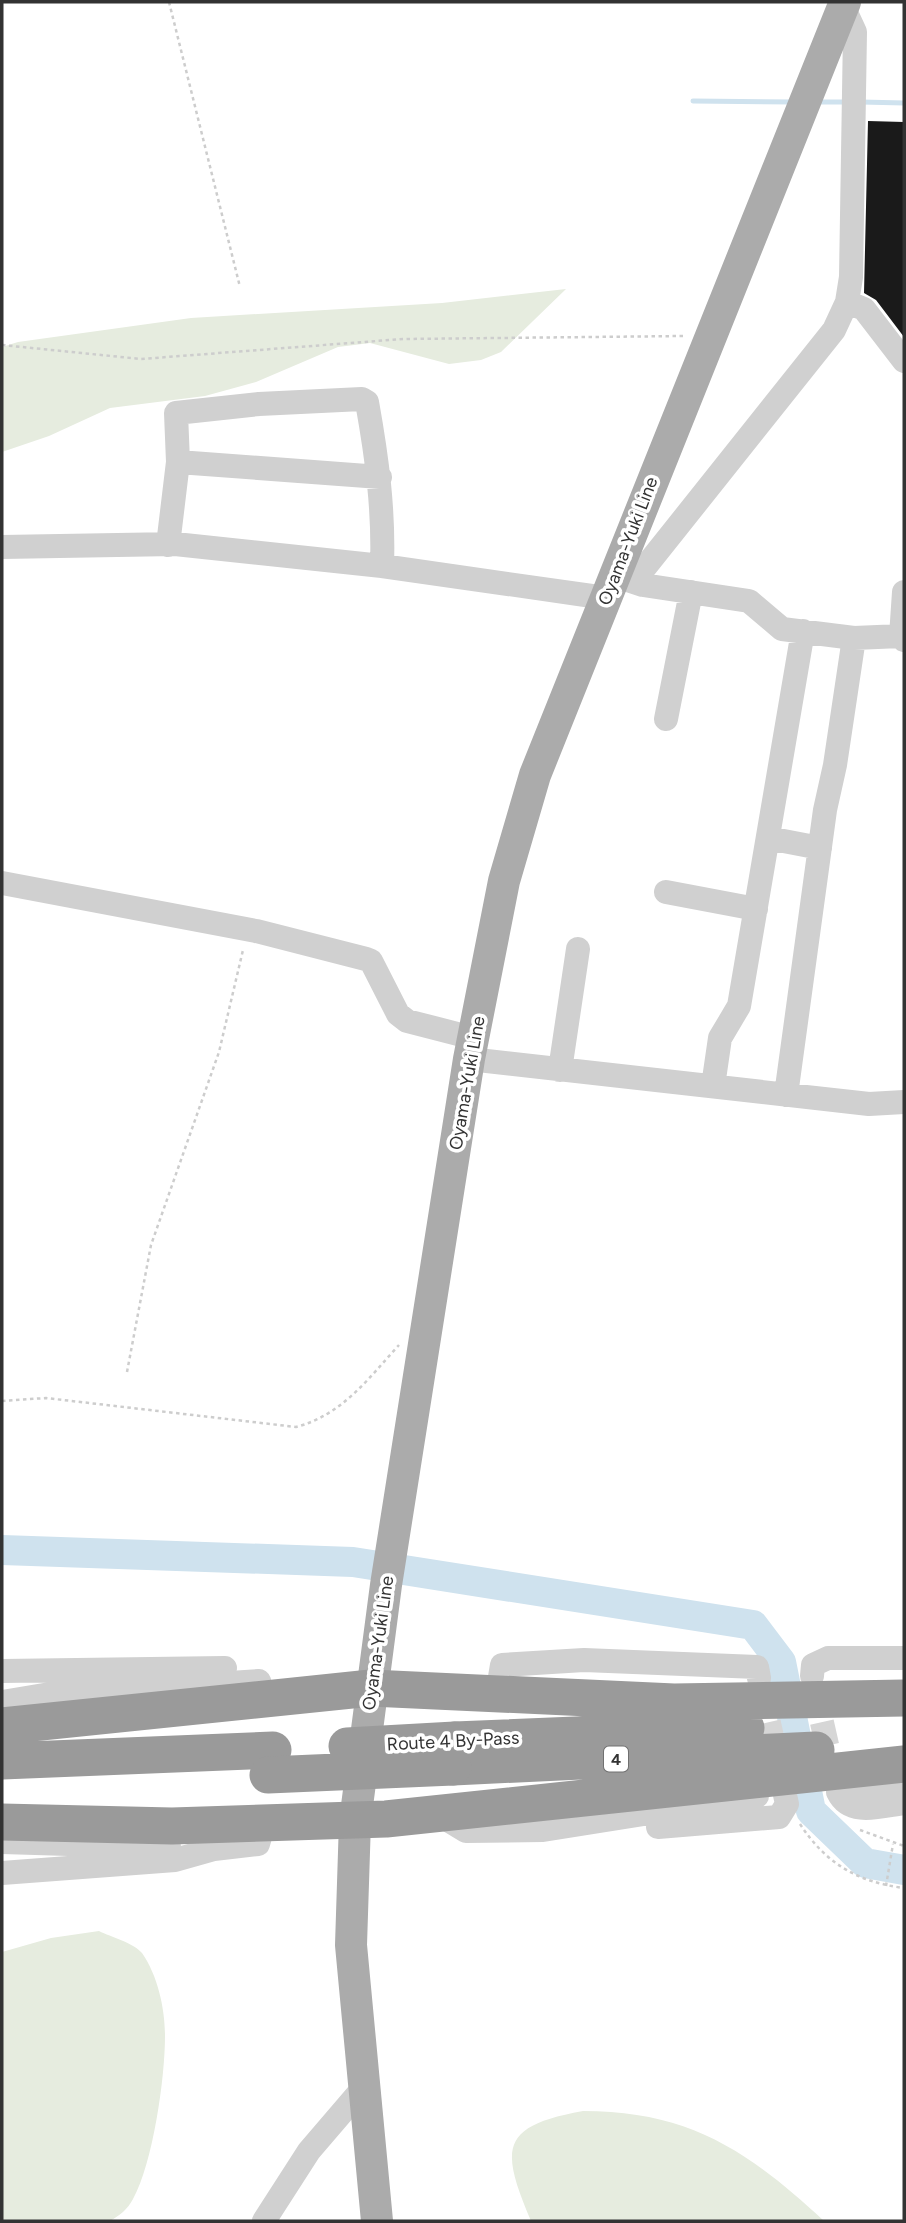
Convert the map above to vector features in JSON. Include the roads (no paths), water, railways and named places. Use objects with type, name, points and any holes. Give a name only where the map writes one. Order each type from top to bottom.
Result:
[{"type":"highway","points":[[2,1726],[261,1690],[371,1688],[674,1702],[776,1746]]},
{"type":"highway","points":[[2,1822],[172,1826],[355,1821],[438,1814],[820,1736],[904,1698]]},
{"type":"highway","name":"Route 4 By-Pass","points":[[2,1787],[270,1763],[454,1753],[776,1746],[904,1720]]},
{"type":"highway","points":[[820,1736],[904,1764]]},
{"type":"highway","name":"Route 4 By-Pass","points":[[820,1736],[904,1747]]},
{"type":"highway","name":"Route 4 By-Pass","points":[[2,1762],[270,1763]]},
{"type":"main road","name":"Oyama-Yuki Line","points":[[377,2221],[351,1945],[355,1821],[386,1585],[471,1049],[514,846],[535,775],[618,585],[709,336],[844,4]]},
{"type":"street","points":[[618,585],[834,330],[847,302],[851,277],[855,32],[844,4]]},
{"type":"street","points":[[847,302],[864,309],[903,356]]},
{"type":"street","points":[[169,545],[178,462],[176,413],[259,404],[362,400],[368,402],[380,477],[384,522],[382,566]]},
{"type":"street","points":[[178,462],[380,477]]},
{"type":"street","points":[[2,547],[169,545],[691,592],[749,601],[782,629],[854,638],[903,638],[904,592]]},
{"type":"street","points":[[666,719],[691,592]]},
{"type":"street","points":[[713,1086],[720,1038],[739,1006],[803,631]]},
{"type":"street","points":[[786,1095],[820,848],[854,638]]},
{"type":"street","points":[[768,838],[820,848]]},
{"type":"street","points":[[2,883],[248,929],[366,959],[371,961],[398,1014],[407,1021],[471,1049],[561,1070],[869,1104],[904,1102]]},
{"type":"street","points":[[666,892],[756,909]]},
{"type":"street","points":[[561,1070],[578,949]]},
{"type":"street","points":[[904,1658],[828,1658],[813,1665],[820,1736],[843,1802],[854,1809],[904,1803]]},
{"type":"street","points":[[2,1671],[244,1668],[261,1690]]},
{"type":"street","points":[[820,1736],[904,1680]]},
{"type":"street","points":[[2,1702],[44,1695],[261,1690]]},
{"type":"street","points":[[820,1736],[904,1785]]},
{"type":"street","points":[[438,1814],[466,1831],[543,1830],[562,1835],[779,1816],[776,1746]]},
{"type":"street","points":[[2,1842],[214,1849],[258,1844],[264,1823]]},
{"type":"street","points":[[2,1873],[174,1860],[214,1849]]},
{"type":"street","points":[[264,2221],[309,2151],[363,2088]]},
{"type":"waterway","points":[[693,101],[795,102]]},
{"type":"waterway","points":[[815,102],[847,102]]},
{"type":"waterway","points":[[861,102],[904,103]]},
{"type":"waterway","points":[[2,1550],[353,1562],[753,1625],[781,1662],[811,1811],[865,1863],[904,1870]]},
{"type":"tunnel","points":[[761,1687],[778,1764]]},
{"type":"tunnel","points":[[814,1687],[832,1767]]}]
